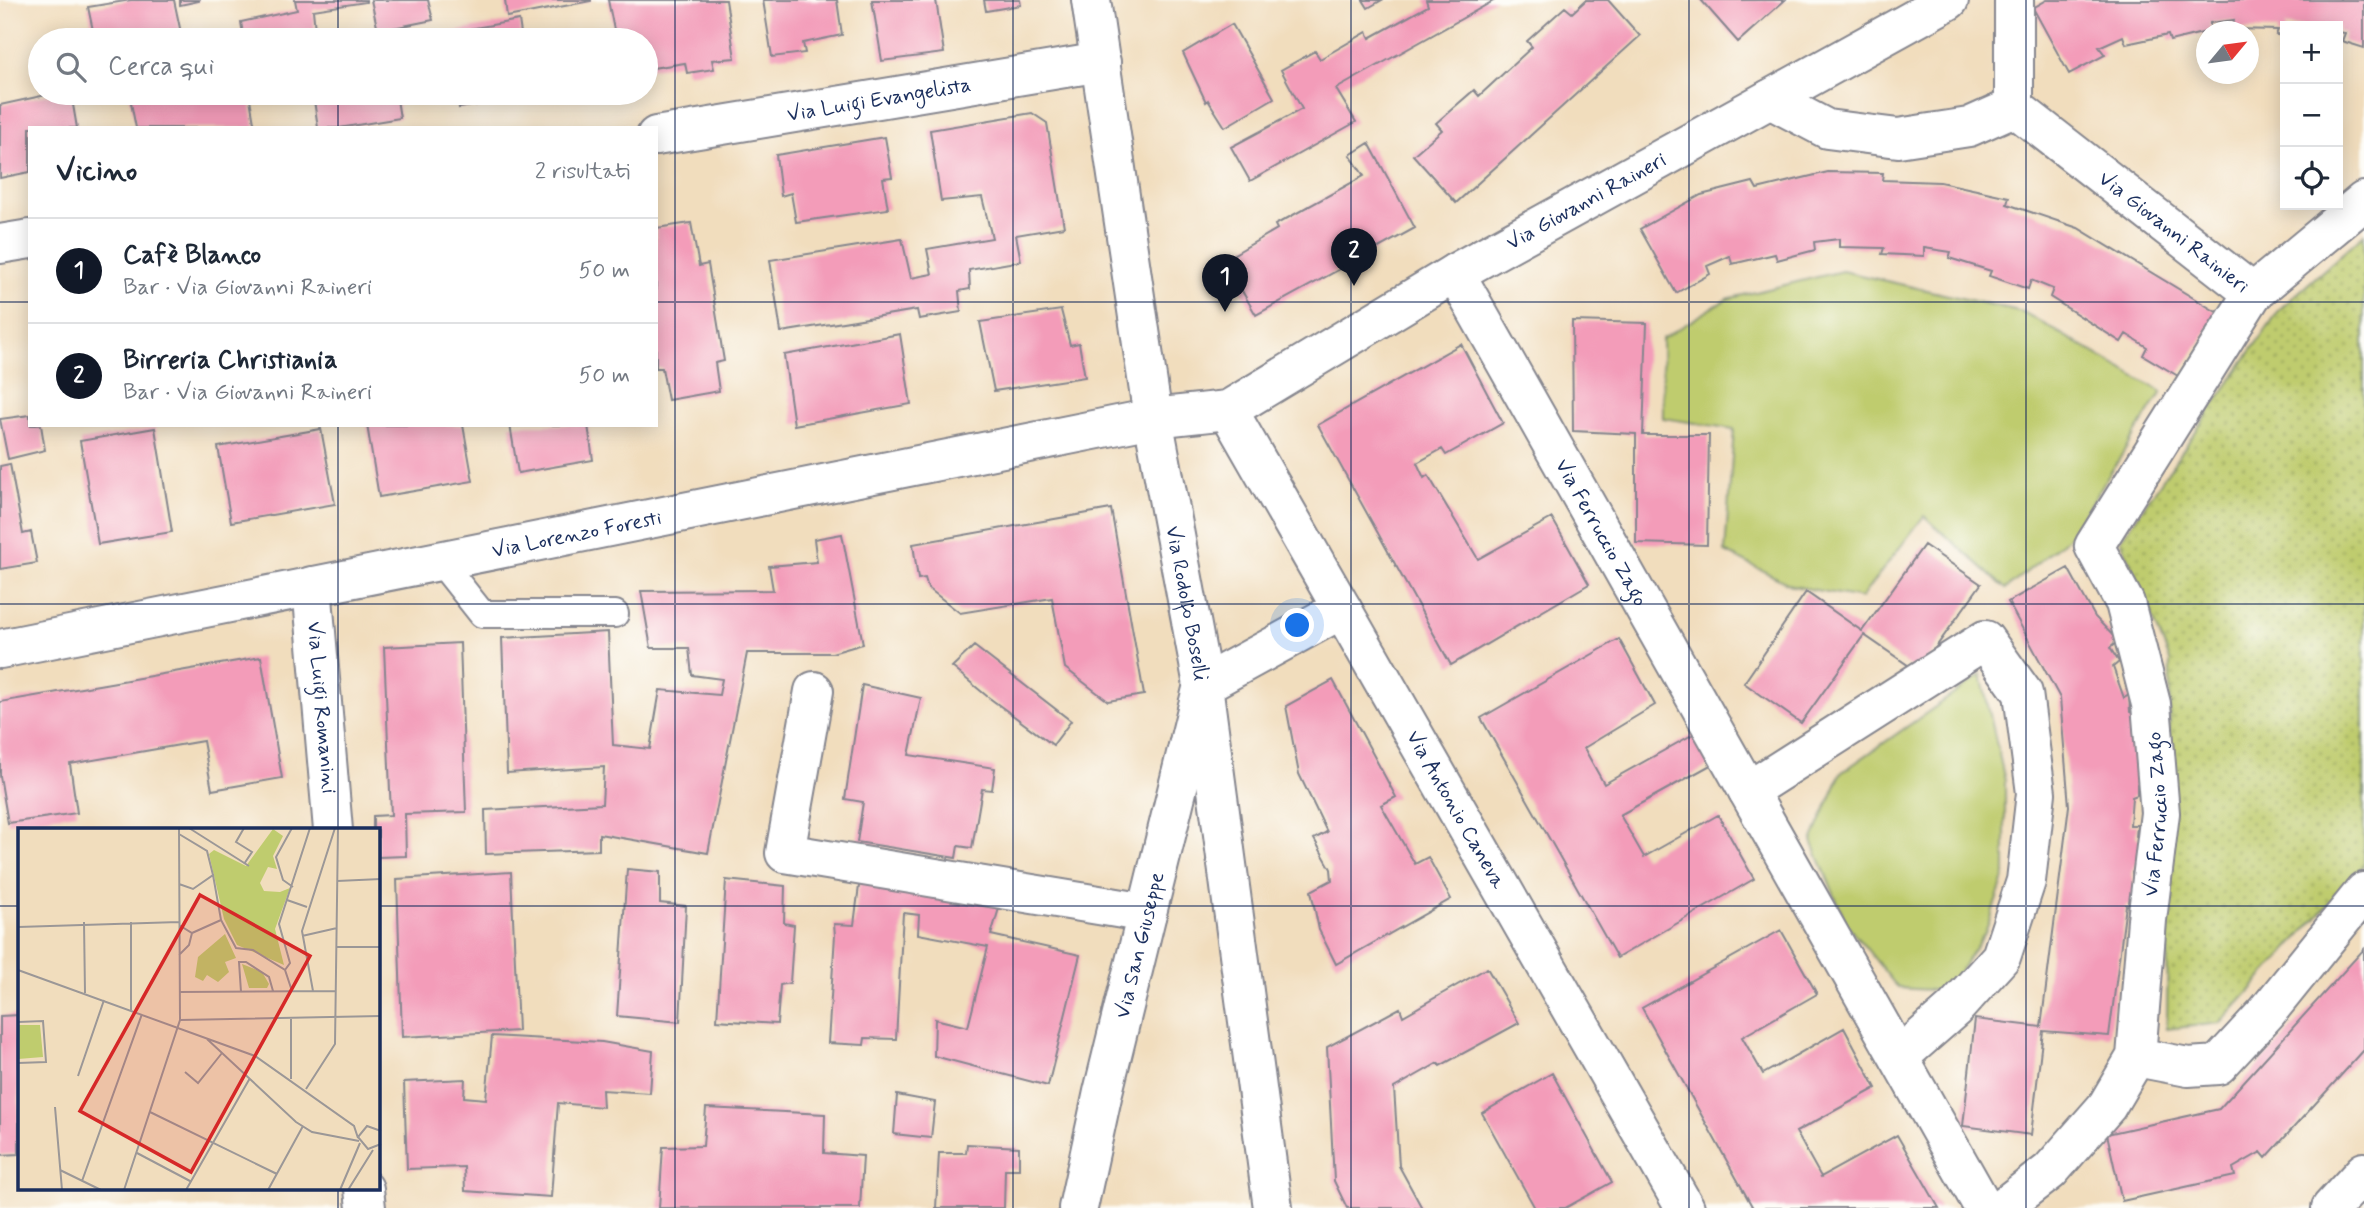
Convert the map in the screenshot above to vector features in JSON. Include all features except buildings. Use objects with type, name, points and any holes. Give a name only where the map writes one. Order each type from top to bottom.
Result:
[{"type":"street","name":"Via Rodolfo Boselli","points":[[1091,0],[1153,418],[1203,685],[1273,1208]]},
{"type":"street","name":"Via Giovanni Raineri","points":[[1228,410],[1455,273],[1949,0]]},
{"type":"street","points":[[1770,99],[1827,129],[1898,138],[1969,127],[2014,107],[2014,0]]},
{"type":"street","name":"Via Luigi Evangelista","points":[[658,135],[1101,62]]},
{"type":"street","name":"Via Giovanni Rainieri","points":[[2014,107],[2253,293],[2364,201]]},
{"type":"street","points":[[0,244],[28,239]]},
{"type":"street","name":"Via Ferruccio Zago","points":[[1455,273],[1984,1208]]},
{"type":"street","name":"Via Ferruccio Zago","points":[[2002,1208],[2050,1171],[2107,1106],[2136,1056],[2147,920],[2160,813],[2151,704],[2125,603],[2094,546],[2253,293]]},
{"type":"street","name":"Via Lorenzo Foresti","points":[[0,649],[1153,418],[1228,410]]},
{"type":"street","name":"Via Antonio Caneva","points":[[1228,410],[1685,1208]]},
{"type":"street","name":"Via Luigi Romanini","points":[[312,586],[333,828]]},
{"type":"street","points":[[1203,685],[1342,609]]},
{"type":"street","points":[[1748,791],[1985,640],[2023,693],[2036,793],[2026,881],[2001,957],[1954,1009],[1899,1057]]},
{"type":"street","name":"Via San Giuseppe","points":[[1078,1208],[1203,685]]},
{"type":"street","points":[[814,691],[785,853],[1147,913]]},
{"type":"street","points":[[2136,1056],[2188,1067],[2218,1065],[2267,1012],[2364,892]]},
{"type":"street","points":[[2331,1208],[2364,1172]]},
{"type":"street","points":[[364,1190],[366,1208]]},
{"type":"lane","points":[[440,561],[482,614],[615,614]]},
{"type":"green space","points":[[2364,234],[2364,865],[2221,1023],[2167,1029],[2170,660],[2121,540],[2280,309]]},
{"type":"green space","points":[[1842,271],[2023,312],[2162,392],[2070,536],[2006,589],[1924,516],[1861,598],[1793,586],[1725,552],[1734,429],[1663,418],[1662,339],[1727,299]]},
{"type":"green space","points":[[1981,675],[2005,781],[2005,875],[1985,933],[1946,991],[1898,988],[1846,923],[1812,841],[1841,773]]},
{"type":"place","name":"Birreria Christiania","points":[[1354,286]]},
{"type":"place","name":"Cafè Blanco","points":[[1225,312]]}]
